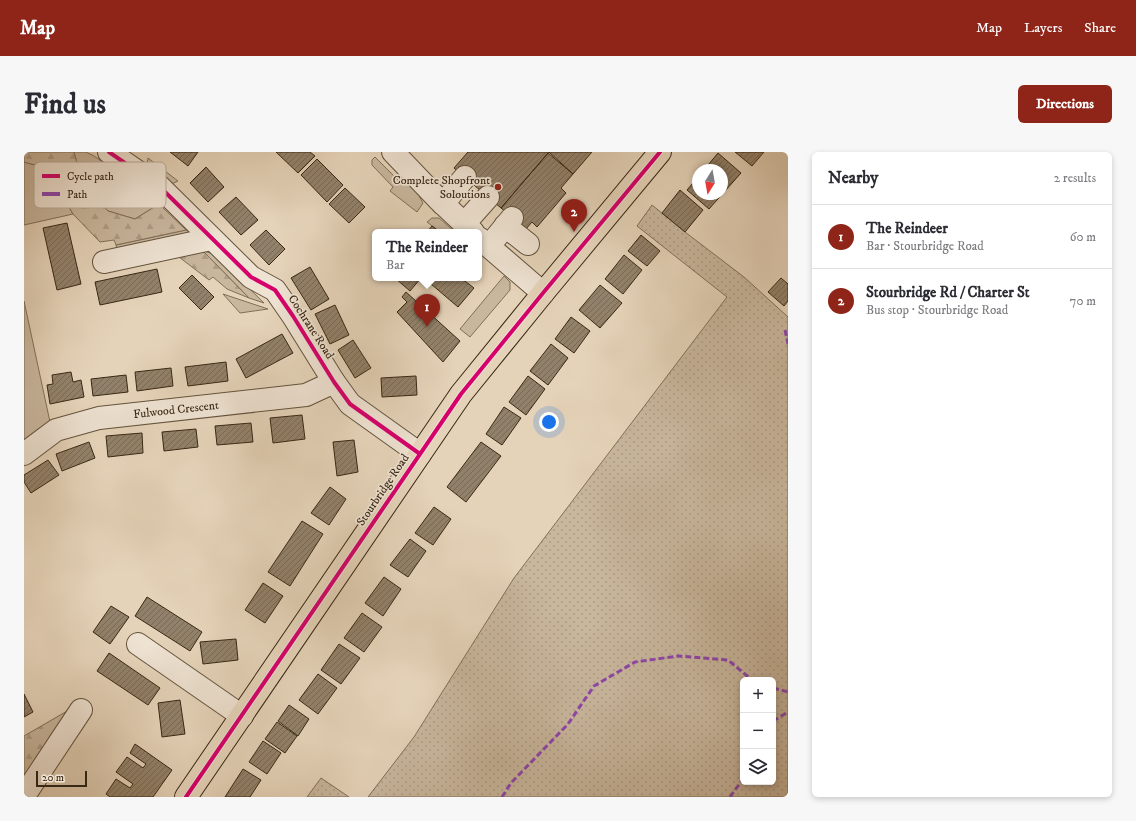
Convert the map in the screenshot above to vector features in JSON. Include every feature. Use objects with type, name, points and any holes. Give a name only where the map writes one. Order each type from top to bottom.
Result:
[{"type":"main road","name":"Stourbridge Road","points":[[186,797],[461,394],[660,152]]},
{"type":"street","name":"Cochrane Road","points":[[108,152],[122,162]]},
{"type":"street","points":[[393,152],[443,204],[470,229]]},
{"type":"street","points":[[443,204],[465,177]]},
{"type":"street","name":"Cochrane Road","points":[[166,194],[251,277],[275,290],[334,382],[350,404],[420,454]]},
{"type":"street","points":[[478,229],[488,197]]},
{"type":"street","points":[[482,233],[509,222],[528,244]]},
{"type":"street","points":[[104,262],[211,239]]},
{"type":"street","points":[[482,240],[543,293]]},
{"type":"street","name":"Fulwood Crescent","points":[[24,454],[56,430],[99,418],[306,395],[334,382]]},
{"type":"street","points":[[138,644],[242,716]]},
{"type":"street","points":[[24,796],[81,710]]},
{"type":"green space","points":[[24,152],[74,152],[77,162],[34,162],[34,165],[24,162]]},
{"type":"green space","points":[[74,152],[86,152],[103,162],[77,162]]},
{"type":"green space","points":[[375,157],[399,181],[402,179],[414,187],[423,203],[417,212],[390,191],[393,187],[372,165],[372,160]]},
{"type":"green space","points":[[148,158],[153,162],[147,162]]},
{"type":"green space","points":[[24,162],[34,165],[34,208],[69,208],[73,214],[24,225]]},
{"type":"green space","points":[[166,172],[178,181],[166,185]]},
{"type":"green space","points":[[652,205],[744,277],[788,317],[788,797],[368,797],[414,737],[514,578],[727,297],[637,226]]},
{"type":"green space","points":[[69,208],[105,208],[108,211],[135,219],[153,208],[163,208],[186,230],[116,245],[114,240],[100,242],[73,214]]},
{"type":"green space","points":[[105,208],[153,208],[135,219],[108,211]]},
{"type":"green space","points":[[432,218],[439,218],[452,229],[436,229],[427,222]]},
{"type":"green space","points":[[186,230],[192,234],[118,254],[116,245]]},
{"type":"green space","points":[[202,250],[215,255],[264,303],[249,298]]},
{"type":"green space","points":[[202,250],[249,298],[227,289],[213,277],[209,280],[179,257]]},
{"type":"green space","points":[[504,276],[510,282],[510,290],[470,337],[460,329]]},
{"type":"green space","points":[[223,294],[268,309],[240,313]]},
{"type":"green space","points":[[24,301],[50,422],[24,440]]},
{"type":"green space","points":[[81,703],[24,788],[24,736]]},
{"type":"green space","points":[[321,778],[349,797],[307,797]]},
{"type":"building","points":[[170,152],[198,152],[188,166]]},
{"type":"building","points":[[276,152],[310,152],[315,156],[298,173]]},
{"type":"building","name":"Complete Shopfront Soloutions","points":[[468,152],[549,152],[501,208],[454,168]]},
{"type":"building","points":[[549,152],[592,152],[573,174]]},
{"type":"building","points":[[735,152],[764,152],[752,166]]},
{"type":"building","points":[[548,153],[573,174],[561,188],[566,193],[537,227],[532,222],[526,229],[501,208]]},
{"type":"building","points":[[718,153],[741,173],[728,188],[728,164],[709,164]]},
{"type":"building","points":[[317,159],[343,185],[327,202],[301,175]]},
{"type":"building","points":[[206,167],[224,187],[208,202],[190,183]]},
{"type":"building","points":[[692,184],[692,194],[687,190]]},
{"type":"building","points":[[345,188],[365,207],[349,223],[329,204]]},
{"type":"building","points":[[680,190],[703,210],[685,232],[662,213]]},
{"type":"building","points":[[236,197],[258,220],[241,235],[219,212]]},
{"type":"building","points":[[699,200],[717,200],[709,209]]},
{"type":"building","points":[[67,223],[81,284],[57,290],[43,228]]},
{"type":"building","points":[[266,230],[285,249],[269,265],[250,245]]},
{"type":"building","points":[[641,235],[660,251],[647,266],[628,251]]},
{"type":"building","points":[[624,255],[642,270],[623,294],[605,279]]},
{"type":"building","points":[[310,267],[329,299],[311,310],[291,278]]},
{"type":"building","points":[[157,269],[162,292],[100,305],[95,282]]},
{"type":"building","points":[[192,275],[214,297],[201,310],[179,288]]},
{"type":"building","points":[[781,278],[788,284],[788,301],[784,306],[768,292]]},
{"type":"building","points":[[398,281],[418,281],[410,291]]},
{"type":"building","points":[[428,281],[465,281],[474,288],[458,307]]},
{"type":"building","points":[[600,285],[622,303],[600,328],[579,310]]},
{"type":"building","points":[[406,292],[460,341],[443,362],[397,312],[407,302],[402,297]]},
{"type":"building","points":[[335,305],[349,335],[330,344],[315,314]]},
{"type":"building","points":[[571,317],[590,331],[574,353],[555,339]]},
{"type":"building","points":[[282,334],[293,353],[246,378],[236,359]]},
{"type":"building","points":[[353,340],[371,368],[355,378],[338,350]]},
{"type":"building","points":[[551,344],[568,358],[548,385],[530,371]]},
{"type":"building","points":[[226,362],[228,381],[188,386],[185,367]]},
{"type":"building","points":[[171,368],[173,386],[137,391],[135,372]]},
{"type":"building","points":[[71,372],[73,382],[81,380],[84,397],[50,404],[47,385],[53,384],[52,375]]},
{"type":"building","points":[[126,375],[128,392],[93,396],[91,379]]},
{"type":"building","points":[[416,376],[417,395],[382,397],[381,378]]},
{"type":"building","points":[[528,376],[545,389],[526,415],[509,402]]},
{"type":"building","points":[[504,407],[521,418],[502,445],[486,434]]},
{"type":"building","points":[[302,415],[305,439],[273,443],[270,418]]},
{"type":"building","points":[[251,423],[253,442],[217,445],[215,426]]},
{"type":"building","points":[[196,429],[198,447],[164,451],[162,432]]},
{"type":"building","points":[[142,433],[143,453],[108,457],[106,436]]},
{"type":"building","points":[[354,440],[358,472],[337,476],[333,442]]},
{"type":"building","points":[[89,442],[95,458],[62,471],[56,454]]},
{"type":"building","points":[[481,442],[501,456],[466,502],[447,487]]},
{"type":"building","points":[[48,460],[59,475],[31,493],[24,482],[24,475]]},
{"type":"building","points":[[330,487],[346,499],[329,525],[311,513]]},
{"type":"building","points":[[434,507],[451,519],[433,545],[415,533]]},
{"type":"building","points":[[302,521],[323,534],[290,586],[268,572]]},
{"type":"building","points":[[410,539],[426,551],[408,577],[390,565]]},
{"type":"building","points":[[384,577],[401,589],[383,616],[365,603]]},
{"type":"building","points":[[263,583],[283,596],[265,623],[245,610]]},
{"type":"building","points":[[147,597],[202,632],[190,651],[135,616]]},
{"type":"building","points":[[111,606],[129,617],[110,644],[93,632]]},
{"type":"building","points":[[362,613],[382,627],[364,652],[344,638]]},
{"type":"building","points":[[236,639],[238,660],[203,664],[200,642]]},
{"type":"building","points":[[339,644],[360,658],[341,684],[321,670]]},
{"type":"building","points":[[109,653],[160,688],[148,705],[97,671]]},
{"type":"building","points":[[318,674],[337,688],[318,714],[299,700]]},
{"type":"building","points":[[24,694],[33,712],[24,717]]},
{"type":"building","points":[[180,700],[185,734],[162,737],[158,703]]},
{"type":"building","points":[[289,705],[309,719],[298,736],[278,721]]},
{"type":"building","points":[[277,722],[297,736],[285,753],[265,739]]},
{"type":"building","points":[[263,741],[281,753],[267,774],[249,762]]},
{"type":"building","points":[[135,744],[172,770],[153,797],[110,797],[106,794],[116,779],[130,788],[133,784],[116,772],[127,757],[143,768],[146,764],[130,753]]},
{"type":"building","points":[[243,769],[261,780],[250,797],[225,797]]},
{"type":"marked path","points":[[785,330],[788,344]]},
{"type":"marked path","points":[[502,797],[511,783],[568,724],[594,686],[635,662],[678,656],[728,660],[748,677]]},
{"type":"marked path","points":[[776,689],[788,692]]},
{"type":"marked path","points":[[776,719],[788,712]]},
{"type":"marked path","points":[[730,797],[740,783]]},
{"type":"cycle path","points":[[109,152],[124,162]]},
{"type":"cycle path","points":[[186,797],[461,394],[660,152]]},
{"type":"cycle path","points":[[166,193],[251,277],[275,290],[334,382],[350,404],[420,454]]},
{"type":"place","name":"Complete Shopfront Soloutions","points":[[498,187]]},
{"type":"place","name":"Stourbridge Rd / Charter St","points":[[574,232]]},
{"type":"place","name":"The Reindeer","points":[[427,327]]}]
